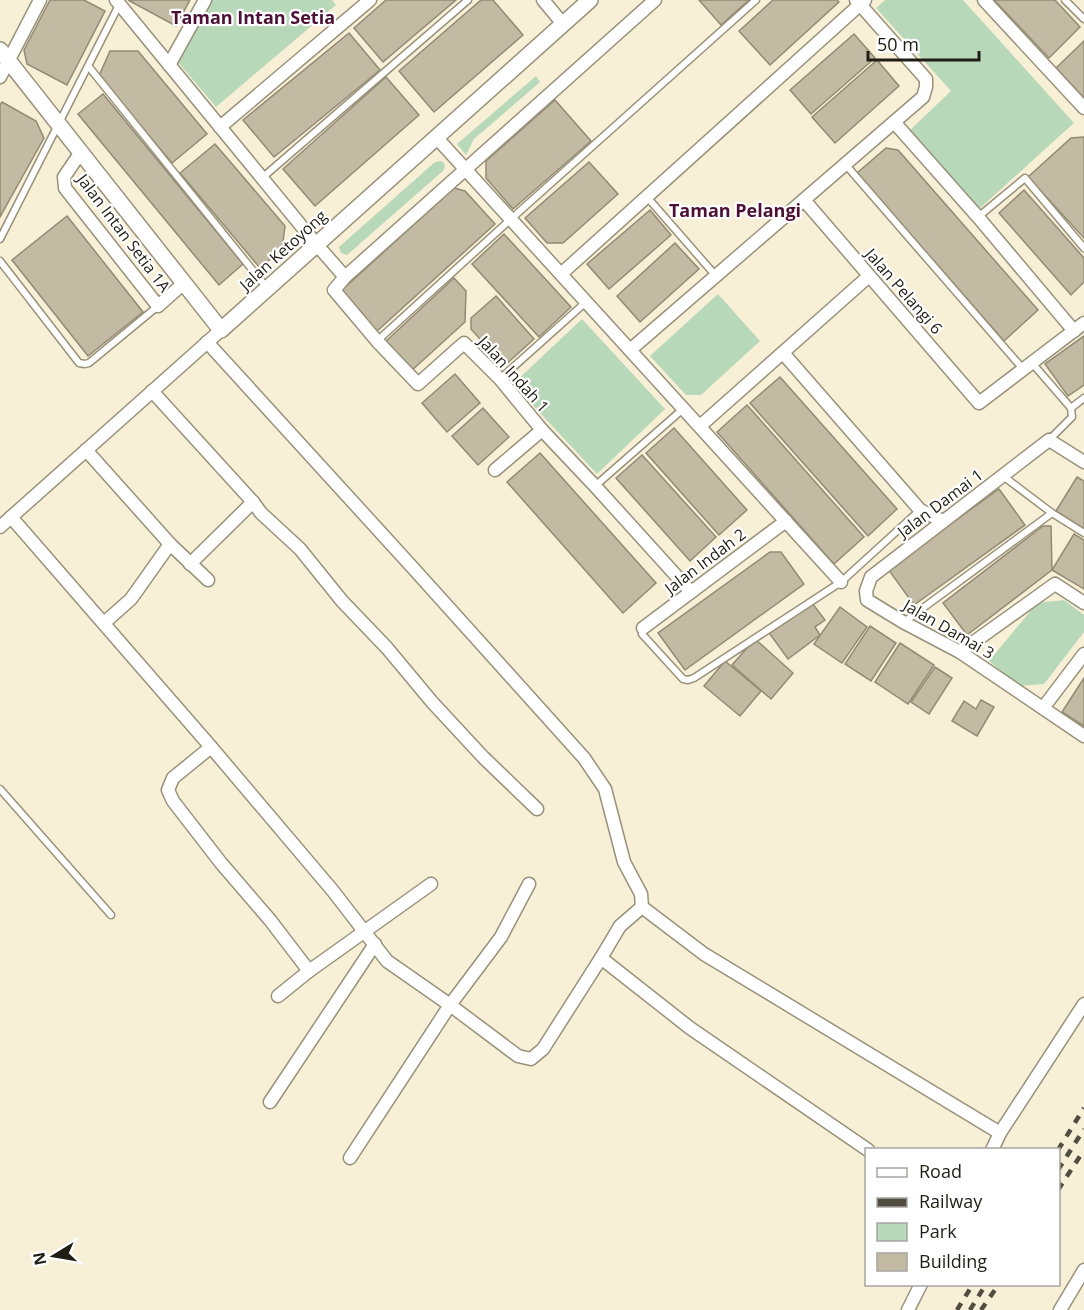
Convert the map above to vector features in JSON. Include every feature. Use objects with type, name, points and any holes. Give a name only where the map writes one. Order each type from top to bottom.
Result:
[{"type":"street","points":[[0,77],[3,56],[40,0]]},
{"type":"street","points":[[169,64],[205,0]]},
{"type":"street","points":[[543,0],[563,24]]},
{"type":"street","name":"Jalan Ketoyong","points":[[0,527],[590,0]]},
{"type":"street","points":[[119,1],[316,245],[345,277],[656,0]]},
{"type":"street","points":[[984,0],[1084,108]]},
{"type":"street","points":[[220,127],[362,2]]},
{"type":"street","points":[[561,274],[861,2],[926,79],[922,97],[630,350]]},
{"type":"street","points":[[3,56],[220,330]]},
{"type":"street","points":[[894,122],[1079,327],[1028,366]]},
{"type":"street","points":[[436,137],[841,582]]},
{"type":"street","name":"Jalan Intan Setia 1A","points":[[81,153],[64,177],[65,188],[158,306],[184,284]]},
{"type":"street","name":"Jalan Pelangi 6","points":[[804,200],[979,403],[1028,366]]},
{"type":"street","points":[[700,426],[869,276]]},
{"type":"street","name":"Jalan Indah 1","points":[[345,277],[334,290],[376,341],[418,384],[464,343],[500,379],[542,430],[690,592]]},
{"type":"street","points":[[207,342],[584,758],[605,789],[624,862],[641,894],[642,907]]},
{"type":"street","points":[[783,353],[920,510],[943,521]]},
{"type":"street","points":[[152,392],[261,513],[300,549],[342,601],[387,648],[432,702],[483,757],[537,809]]},
{"type":"street","points":[[495,471],[542,430]]},
{"type":"street","points":[[1049,440],[1084,462]]},
{"type":"street","name":"Jalan Damai 1","points":[[867,600],[866,591],[871,577],[1049,440]]},
{"type":"street","points":[[86,450],[170,544],[208,580]]},
{"type":"street","points":[[190,564],[253,502]]},
{"type":"street","points":[[11,517],[212,747],[333,891],[387,961],[518,1056],[531,1059],[543,1049],[620,926],[642,907]]},
{"type":"street","name":"Jalan Indah 2","points":[[643,628],[786,521]]},
{"type":"street","points":[[104,623],[131,599],[170,544]]},
{"type":"street","points":[[960,652],[1055,584],[1084,603]]},
{"type":"street","name":"Jalan Damai 3","points":[[867,600],[960,652],[1084,736]]},
{"type":"street","points":[[1043,708],[1084,654]]},
{"type":"street","points":[[212,747],[173,778],[168,790],[173,801],[221,863],[270,920],[309,971]]},
{"type":"street","points":[[278,996],[430,884]]},
{"type":"street","points":[[350,1158],[450,1005],[501,937],[529,884]]},
{"type":"street","points":[[642,907],[704,954],[1000,1133]]},
{"type":"street","points":[[270,1102],[375,944]]},
{"type":"street","points":[[601,958],[690,1028],[867,1148]]},
{"type":"street","points":[[992,1148],[1084,1004]]},
{"type":"street","points":[[1060,1310],[1084,1270]]},
{"type":"street","points":[[908,1310],[920,1286]]},
{"type":"lane","points":[[262,178],[468,0]]},
{"type":"lane","points":[[376,341],[756,0]]},
{"type":"lane","points":[[1065,0],[1084,19]]},
{"type":"lane","points":[[0,239],[89,67],[119,1]]},
{"type":"lane","points":[[89,67],[267,288]]},
{"type":"lane","points":[[845,164],[1028,366],[1071,408],[1072,417],[1049,440]]},
{"type":"lane","points":[[978,217],[1025,178],[1084,248]]},
{"type":"lane","points":[[647,196],[716,276]]},
{"type":"lane","points":[[0,261],[79,363],[89,363],[158,306]]},
{"type":"lane","points":[[500,379],[586,302]]},
{"type":"lane","points":[[1071,408],[1084,398]]},
{"type":"lane","points":[[595,486],[684,409]]},
{"type":"lane","points":[[1003,476],[1052,513],[1084,533]]},
{"type":"lane","points":[[643,628],[642,634],[683,679],[694,678],[841,582],[920,510]]},
{"type":"lane","points":[[903,622],[1052,513]]},
{"type":"lane","points":[[0,789],[111,915]]},
{"type":"green space","points":[[211,0],[332,0],[336,5],[216,107],[177,61]]},
{"type":"green space","points":[[885,0],[963,0],[1074,123],[979,209],[908,132],[951,91],[876,8]]},
{"type":"green space","points":[[536,76],[540,82],[474,139],[466,155],[457,144]]},
{"type":"green space","points":[[442,161],[445,165],[444,170],[347,255],[341,253],[339,247],[435,162]]},
{"type":"green space","points":[[718,294],[760,341],[701,395],[686,395],[650,356]]},
{"type":"green space","points":[[582,319],[665,409],[597,474],[513,384]]},
{"type":"green space","points":[[1064,600],[1084,615],[1084,632],[1044,684],[1019,686],[989,661],[1037,603]]},
{"type":"building","points":[[50,0],[84,0],[105,11],[67,85],[27,64],[24,50]]},
{"type":"building","points":[[128,0],[190,0],[176,26]]},
{"type":"building","points":[[386,0],[456,0],[383,62],[354,28]]},
{"type":"building","points":[[481,0],[493,0],[523,35],[434,112],[399,71]]},
{"type":"building","points":[[699,0],[749,0],[721,25]]},
{"type":"building","points":[[773,0],[837,0],[839,2],[770,65],[739,31]]},
{"type":"building","points":[[994,0],[1055,0],[1080,27],[1049,58]]},
{"type":"building","points":[[349,33],[380,70],[274,157],[243,120]]},
{"type":"building","points":[[854,34],[875,58],[811,114],[790,90]]},
{"type":"building","points":[[1084,41],[1084,98],[1056,68]]},
{"type":"building","points":[[110,51],[138,51],[207,134],[172,163],[99,76]]},
{"type":"building","points":[[877,60],[899,86],[835,143],[812,117]]},
{"type":"building","points":[[386,77],[419,115],[315,206],[283,169]]},
{"type":"building","points":[[103,94],[243,264],[219,285],[78,114]]},
{"type":"building","points":[[555,100],[591,141],[513,209],[486,178],[486,161]]},
{"type":"building","points":[[2,102],[36,121],[44,138],[0,217],[0,105]]},
{"type":"building","points":[[1084,137],[1084,238],[1028,177],[1071,138]]},
{"type":"building","points":[[215,144],[285,226],[282,249],[260,268],[180,173]]},
{"type":"building","points":[[886,148],[898,150],[1038,310],[1004,341],[857,173]]},
{"type":"building","points":[[589,162],[618,194],[563,243],[547,243],[525,218]]},
{"type":"building","points":[[454,188],[465,191],[495,224],[376,332],[341,291]]},
{"type":"building","points":[[1024,190],[1084,258],[1084,282],[1071,295],[999,213]]},
{"type":"building","points":[[650,210],[671,235],[609,289],[587,264]]},
{"type":"building","points":[[67,216],[143,312],[88,356],[12,260]]},
{"type":"building","points":[[504,234],[571,307],[539,337],[472,264]]},
{"type":"building","points":[[675,243],[699,269],[640,322],[617,296]]},
{"type":"building","points":[[454,278],[466,291],[465,322],[410,372],[384,343]]},
{"type":"building","points":[[496,296],[534,339],[504,366],[471,329],[471,318]]},
{"type":"building","points":[[1084,336],[1084,385],[1068,396],[1045,364]]},
{"type":"building","points":[[455,374],[480,403],[447,432],[422,403]]},
{"type":"building","points":[[780,377],[897,509],[868,536],[750,403]]},
{"type":"building","points":[[747,405],[864,537],[834,564],[717,432]]},
{"type":"building","points":[[483,408],[509,437],[478,465],[452,436]]},
{"type":"building","points":[[674,428],[747,510],[719,535],[646,453]]},
{"type":"building","points":[[540,453],[656,583],[623,613],[507,482]]},
{"type":"building","points":[[642,455],[716,537],[690,561],[616,478]]},
{"type":"building","points":[[1077,477],[1084,481],[1084,529],[1056,511]]},
{"type":"building","points":[[999,489],[1025,525],[914,605],[888,569]]},
{"type":"building","points":[[1043,526],[1051,526],[1052,570],[967,635],[943,603]]},
{"type":"building","points":[[1074,534],[1084,540],[1084,589],[1052,570]]},
{"type":"building","points":[[770,552],[781,552],[804,584],[685,670],[658,633]]},
{"type":"building","points":[[809,599],[825,620],[815,627],[820,635],[788,659],[767,630]]},
{"type":"building","points":[[840,607],[867,627],[842,663],[814,644]]},
{"type":"building","points":[[870,626],[896,643],[871,681],[845,664]]},
{"type":"building","points":[[755,639],[793,673],[771,699],[732,665]]},
{"type":"building","points":[[900,643],[934,665],[908,704],[875,682]]},
{"type":"building","points":[[725,661],[761,691],[740,716],[704,686]]},
{"type":"building","points":[[935,667],[952,678],[929,714],[911,702]]},
{"type":"building","points":[[1084,678],[1084,726],[1062,712]]},
{"type":"building","points":[[981,700],[994,707],[977,736],[952,721],[964,701],[976,709]]},
{"type":"railway","points":[[1059,1148],[1084,1108]]},
{"type":"railway","points":[[1060,1167],[1084,1129]]},
{"type":"railway","points":[[1060,1187],[1084,1150]]},
{"type":"railway","points":[[957,1310],[972,1286]]},
{"type":"railway","points":[[970,1310],[985,1286]]},
{"type":"railway","points":[[981,1310],[998,1286]]},
{"type":"district","name":"Taman Intan Setia","points":[[253,18]]},
{"type":"district","name":"Taman Pelangi","points":[[735,211]]}]
